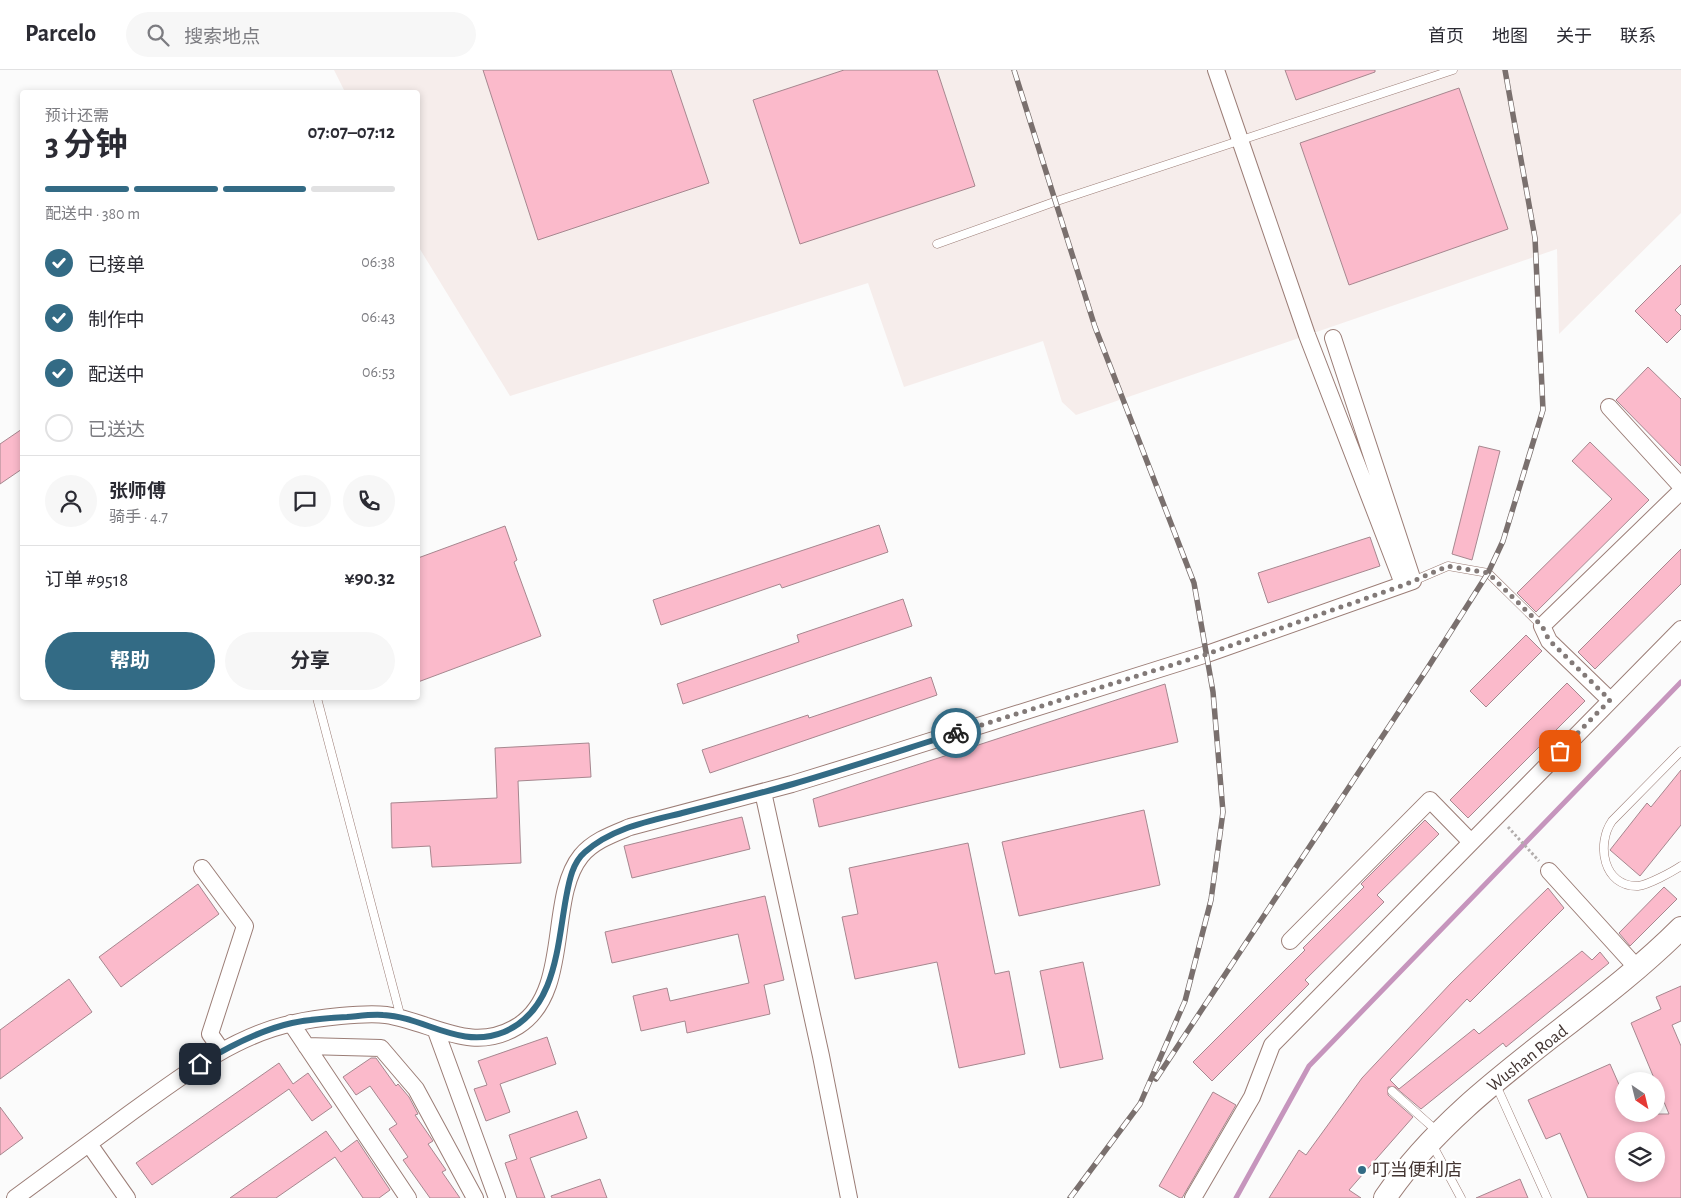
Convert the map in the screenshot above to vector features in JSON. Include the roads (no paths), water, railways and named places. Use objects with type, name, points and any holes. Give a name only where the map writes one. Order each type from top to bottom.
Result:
[{"type":"main road","name":"Wushan Road","points":[[1385,1198],[1406,1167],[1462,1110],[1638,969],[1681,928]]},
{"type":"street","points":[[1216,70],[1307,335],[1409,583]]},
{"type":"street","points":[[1333,338],[1409,583]]},
{"type":"street","points":[[1609,407],[1681,486]]},
{"type":"street","points":[[1610,700],[1549,640],[1542,626],[1681,490]]},
{"type":"street","points":[[15,1198],[192,1069],[222,1051],[269,1030],[291,1023],[310,1020],[383,1015],[401,1018],[457,1037],[483,1037],[501,1034],[518,1026],[533,1014],[543,997],[551,976],[569,883],[574,868],[582,855],[592,846],[630,827],[763,792],[1207,654],[1409,583]]},
{"type":"street","points":[[1193,1198],[1252,1096],[1272,1045],[1681,629]]},
{"type":"street","points":[[763,792],[822,1056],[849,1198]]},
{"type":"street","points":[[1290,941],[1430,800],[1471,842]]},
{"type":"street","points":[[202,868],[245,926],[210,1034],[222,1051]]},
{"type":"street","points":[[1549,871],[1638,969]]},
{"type":"street","points":[[291,1023],[408,1198]]},
{"type":"street","points":[[436,1031],[497,1198]]},
{"type":"street","points":[[306,1046],[381,1048],[416,1089],[475,1198]]},
{"type":"street","points":[[89,1144],[127,1198]]},
{"type":"lane","points":[[936,244],[1054,202],[1241,142],[1453,70]]},
{"type":"lane","points":[[1409,583],[1448,566],[1488,573],[1542,626]]},
{"type":"lane","points":[[318,700],[401,1018]]},
{"type":"lane","points":[[1681,751],[1612,820],[1604,834],[1602,849],[1608,867],[1614,875],[1630,884],[1639,886],[1681,866]]},
{"type":"lane","points":[[1496,1083],[1547,1198]]},
{"type":"lane","points":[[1392,1092],[1435,1137],[1461,1198]]},
{"type":"waterway","points":[[1236,1198],[1309,1066],[1681,682]]},
{"type":"railway","points":[[1014,70],[1095,327],[1194,583],[1213,692],[1223,812],[1211,900],[1185,1001],[1140,1104],[1070,1198]]},
{"type":"railway","points":[[1156,1079],[1427,669],[1488,573],[1503,541],[1543,410],[1535,238],[1505,70]]},
{"type":"place","name":"叮当便利店","points":[[1362,1170]]}]
